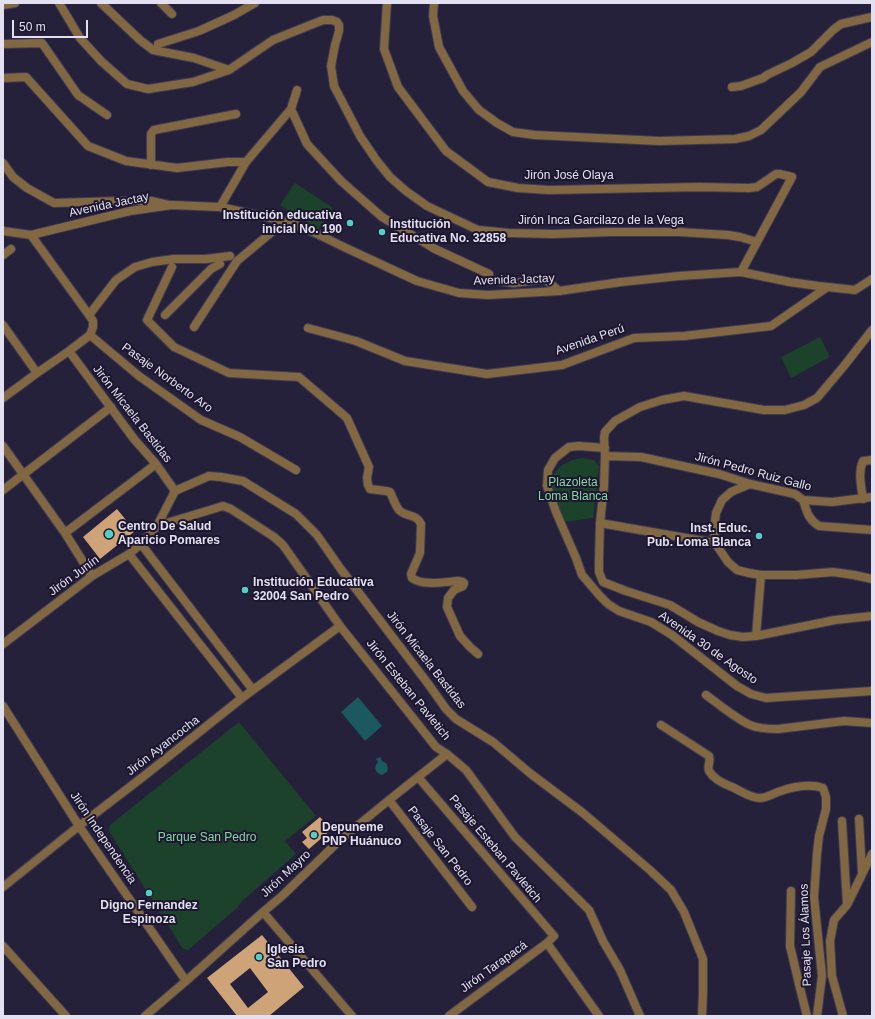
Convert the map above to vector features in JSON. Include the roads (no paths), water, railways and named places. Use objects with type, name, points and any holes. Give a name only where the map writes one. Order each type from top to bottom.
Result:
[{"type":"street","points":[[3,5],[15,3]]},
{"type":"street","name":"Jirón Inca Garcilazo de la Vega","points":[[59,3],[80,38],[101,61],[127,84],[148,89],[193,82],[229,70],[273,40],[323,20],[332,20],[337,22],[339,25],[339,30],[331,66],[334,86],[360,136],[390,177],[406,191],[427,206],[478,230],[553,234],[679,232],[728,235],[757,242]]},
{"type":"street","points":[[101,3],[140,40],[153,50],[194,58],[229,70]]},
{"type":"street","points":[[161,3],[172,14]]},
{"type":"street","points":[[158,44],[199,31],[234,15],[255,3]]},
{"type":"street","name":"Jirón José Olaya","points":[[387,3],[384,49],[398,87],[446,151],[488,182],[518,188],[549,190],[699,187],[749,188],[757,187],[776,174],[792,178],[757,242]]},
{"type":"street","points":[[434,3],[433,16],[440,47],[463,90],[479,110],[497,124],[513,132],[534,135],[659,141],[736,139],[748,136],[761,130],[801,92],[820,67],[872,42]]},
{"type":"street","points":[[732,87],[742,86],[763,78],[768,74],[792,63],[811,52],[841,24],[872,17]]},
{"type":"street","points":[[3,44],[42,43],[78,95],[107,115]]},
{"type":"street","points":[[3,78],[26,77],[88,146],[126,161],[177,168],[228,162],[246,162]]},
{"type":"street","points":[[220,207],[246,162],[291,109],[297,90]]},
{"type":"street","points":[[291,109],[307,144],[341,180],[382,217],[435,249],[489,277],[514,283],[545,279],[559,290]]},
{"type":"street","points":[[151,165],[151,134],[154,130],[236,114]]},
{"type":"street","points":[[3,163],[13,177],[27,188],[54,203],[151,201],[172,205]]},
{"type":"street","name":"Avenida Jactay","points":[[3,231],[31,235],[130,211],[172,205],[220,207],[286,221],[313,232],[417,281],[459,293],[488,295],[559,290],[679,276],[740,272],[826,288],[855,290],[872,279]]},
{"type":"street","points":[[194,327],[237,261],[286,221]]},
{"type":"street","points":[[3,398],[90,335],[94,326],[91,318],[31,235]]},
{"type":"street","points":[[740,272],[757,242]]},
{"type":"street","points":[[3,255],[12,249]]},
{"type":"street","points":[[91,318],[116,280],[135,267],[152,262],[174,259],[206,259],[230,256]]},
{"type":"street","points":[[165,315],[211,269],[220,264]]},
{"type":"street","points":[[172,267],[147,320],[174,347],[229,373],[299,377],[347,418],[369,467],[367,478],[370,490],[390,492],[399,510],[406,515],[414,516],[421,524],[420,553],[411,574],[412,578],[417,581],[427,583],[458,581],[464,583],[463,586],[454,590],[448,598],[447,607],[460,636],[478,654]]},
{"type":"street","name":"Avenida Perú","points":[[308,328],[356,341],[405,361],[487,374],[562,365],[634,338],[684,336],[771,326],[826,288]]},
{"type":"street","points":[[3,326],[37,373]]},
{"type":"street","points":[[872,330],[817,398],[804,405],[785,410],[764,410],[684,396],[662,400],[640,407],[615,421],[605,432],[604,438],[604,486],[600,523],[599,572],[604,582],[626,591],[670,604],[698,622],[730,635],[743,637],[756,636],[835,620],[872,616]]},
{"type":"street","name":"Pasaje Norberto Aro","points":[[90,335],[139,376],[201,420],[240,437],[296,470]]},
{"type":"street","name":"Jirón Micaela Bastidas","points":[[69,351],[134,439],[156,464],[175,491],[209,476],[221,476],[243,481],[296,514],[317,535],[446,709],[456,719],[493,742],[531,774],[584,813],[671,890],[684,912],[703,959],[702,1016]]},
{"type":"street","points":[[3,490],[111,407]]},
{"type":"street","points":[[3,446],[65,533],[92,576]]},
{"type":"street","name":"Avenida 30 de Agosto","points":[[605,452],[579,446],[569,447],[555,458],[548,470],[547,486],[582,575],[608,604],[619,611],[651,622],[672,635],[737,686],[751,694],[766,698],[872,692]]},
{"type":"street","name":"Jirón Pedro Ruiz Gallo","points":[[605,452],[641,456],[719,474],[750,484],[795,494],[804,500],[832,502],[872,497]]},
{"type":"street","points":[[863,499],[860,476],[861,466],[863,461],[872,460]]},
{"type":"street","points":[[65,533],[156,464]]},
{"type":"street","points":[[750,484],[731,492],[722,500],[716,513],[714,529],[715,543],[728,562],[737,570],[761,575],[796,575],[832,572],[872,579]]},
{"type":"street","points":[[157,526],[175,491]]},
{"type":"street","points":[[804,500],[808,515],[812,521],[819,526],[872,530]]},
{"type":"street","name":"Jirón Esteban Pavletich","points":[[157,526],[223,506],[231,509],[274,537],[282,545],[340,626],[436,748],[447,754],[466,770],[515,837],[589,910],[603,941],[620,970],[640,1016]]},
{"type":"street","points":[[600,523],[715,543]]},
{"type":"street","name":"Jirón Junín","points":[[3,644],[92,576],[129,554],[141,544],[157,526]]},
{"type":"street","points":[[141,544],[253,690]]},
{"type":"street","points":[[129,554],[242,698]]},
{"type":"street","points":[[756,636],[761,575]]},
{"type":"street","name":"Jirón Ayancocha","points":[[3,887],[242,698],[340,626]]},
{"type":"street","points":[[706,695],[751,726],[761,728],[778,729],[844,721],[872,723]]},
{"type":"street","name":"Jirón Independencia","points":[[3,706],[79,826],[186,981]]},
{"type":"street","name":"Pasaje Los Álamos","points":[[661,725],[709,756],[709,770],[723,783],[748,795],[761,798],[783,790],[807,785],[823,788],[826,797],[826,809],[816,854],[814,897],[822,976],[817,1016]]},
{"type":"street","name":"Jirón Mayro","points":[[145,1016],[282,896],[340,840],[447,754]]},
{"type":"street","name":"Pasaje Esteban Pavletich","points":[[418,776],[554,936]]},
{"type":"street","name":"Pasaje San Pedro","points":[[389,800],[472,907]]},
{"type":"street","points":[[859,819],[862,872]]},
{"type":"street","points":[[842,821],[847,905]]},
{"type":"street","points":[[843,1016],[832,976],[830,941],[834,920],[847,905],[872,854]]},
{"type":"street","points":[[791,891],[790,946],[807,1016]]},
{"type":"street","points":[[263,912],[352,1016]]},
{"type":"street","name":"Jirón Tarapacá","points":[[449,1016],[547,943],[554,936]]},
{"type":"street","points":[[547,943],[599,1016]]},
{"type":"street","points":[[3,946],[66,1016]]},
{"type":"place","name":"Institución educativa inicial No. 190","points":[[350,223]]},
{"type":"place","name":"Institución Educativa No. 32858","points":[[382,232]]},
{"type":"place","name":"Centro De Salud Aparicio Pomares","points":[[109,534]]},
{"type":"place","name":"Inst. Educ. Pub. Loma Blanca","points":[[759,536]]},
{"type":"place","name":"Institución Educativa 32004 San Pedro","points":[[245,590]]},
{"type":"place","name":"Depuneme PNP Huánuco","points":[[314,835]]},
{"type":"place","name":"Digno Fernandez Espinoza","points":[[149,893]]},
{"type":"place","name":"Iglesia San Pedro","points":[[259,957]]},
{"type":"park label","name":"Plazoleta Loma Blanca","points":[[573,490]]},
{"type":"park label","name":"Parque San Pedro","points":[[207,838]]}]
